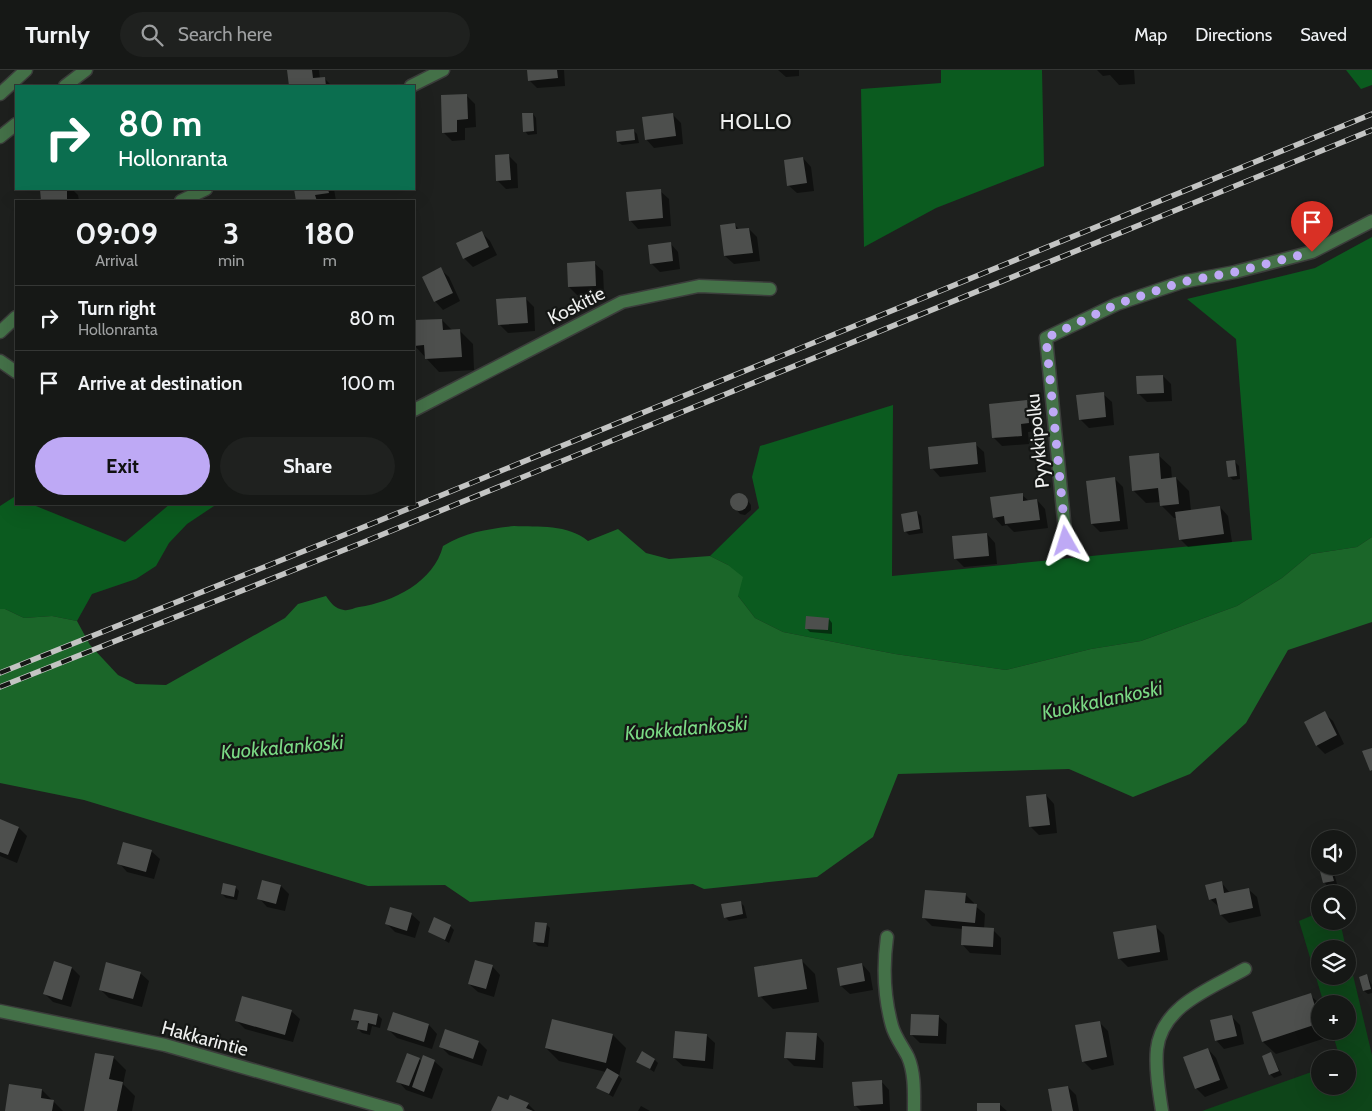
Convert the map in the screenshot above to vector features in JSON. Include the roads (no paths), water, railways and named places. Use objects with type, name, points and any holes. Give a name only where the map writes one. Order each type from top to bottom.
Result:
[{"type":"street","points":[[0,94],[26,70]]},
{"type":"street","points":[[66,85],[86,70]]},
{"type":"street","points":[[413,85],[443,70]]},
{"type":"street","points":[[0,137],[15,125]]},
{"type":"street","points":[[183,200],[204,190]]},
{"type":"street","name":"Pyykkipolku","points":[[1066,541],[1046,338],[1117,304],[1182,282],[1235,272],[1312,252],[1372,221]]},
{"type":"street","name":"Koskitie","points":[[415,409],[622,302],[699,286],[770,289]]},
{"type":"street","points":[[0,332],[15,317]]},
{"type":"street","points":[[0,361],[15,371]]},
{"type":"street","points":[[887,937],[885,972],[888,1006],[892,1028],[910,1064],[914,1111]]},
{"type":"street","points":[[1162,1111],[1157,1049],[1164,1026],[1182,1004],[1245,969]]},
{"type":"street","name":"Hakkarintie","points":[[0,1011],[165,1046],[398,1111]]},
{"type":"water","name":"Kuokkalankoski","points":[[514,526],[562,529],[588,541],[618,529],[646,553],[669,559],[710,556],[728,565],[743,577],[738,596],[755,618],[783,632],[895,654],[1006,670],[1091,649],[1141,641],[1237,606],[1282,578],[1311,554],[1357,547],[1372,537],[1372,622],[1288,650],[1246,723],[1190,774],[1133,797],[1069,769],[898,774],[873,837],[817,877],[704,889],[693,884],[470,902],[445,885],[368,886],[84,800],[0,783],[0,609],[5,609],[24,618],[52,616],[77,621],[90,645],[118,675],[136,684],[166,685],[285,618],[298,604],[326,596],[335,607],[346,610],[385,600],[398,595],[421,580],[431,570],[443,546],[469,534]]},
{"type":"railway","points":[[0,673],[354,531],[1372,114]]},
{"type":"railway","points":[[0,687],[359,544],[1372,130]]},
{"type":"district","name":"HOLLO","points":[[756,122]]}]
